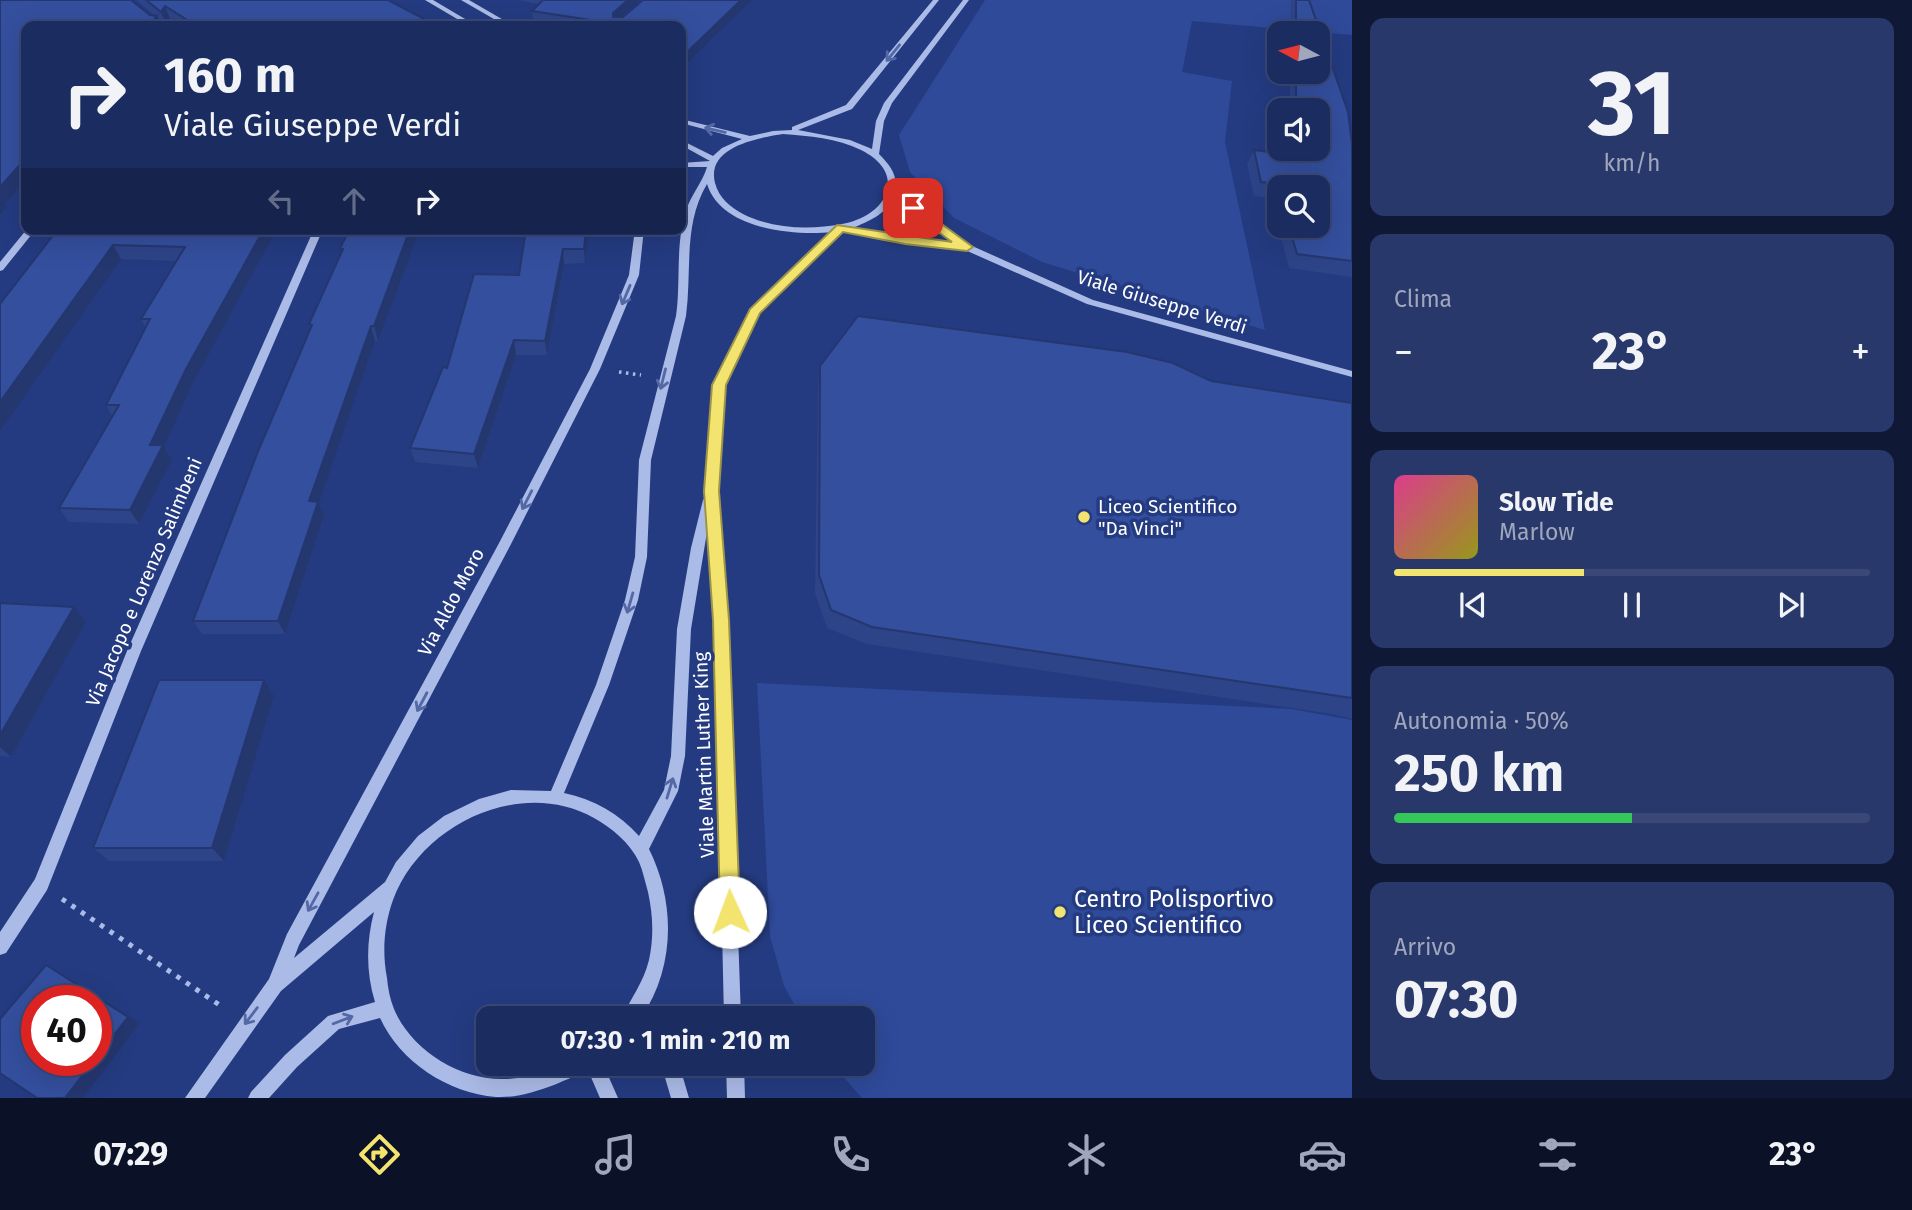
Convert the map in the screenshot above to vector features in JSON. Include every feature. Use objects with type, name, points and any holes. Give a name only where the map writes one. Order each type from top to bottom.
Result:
[{"type":"street","points":[[428,0],[465,21]]},
{"type":"street","points":[[464,0],[502,21]]},
{"type":"street","points":[[686,230],[693,197],[723,151],[750,138],[806,126],[849,107],[936,0]]},
{"type":"street","points":[[783,132],[834,137],[875,155],[880,121],[888,103],[966,0]]},
{"type":"street","points":[[686,122],[750,138]]},
{"type":"street","points":[[686,146],[712,165]]},
{"type":"street","name":"Viale Giuseppe Verdi","points":[[843,227],[869,218],[885,205],[893,190],[892,178],[875,155]]},
{"type":"street","points":[[686,165],[712,165]]},
{"type":"street","name":"Viale Giuseppe Verdi","points":[[712,165],[712,190],[724,206],[747,219],[787,229],[843,227],[905,240],[967,247]]},
{"type":"street","name":"Viale Giuseppe Verdi","points":[[893,190],[967,247],[1090,302],[1352,374]]},
{"type":"street","name":"Viale Martin Luther King","points":[[733,1006],[721,620],[712,491],[719,385],[754,311],[843,227]]},
{"type":"street","points":[[0,268],[27,235]]},
{"type":"street","name":"Via Jacopo e Lorenzo Salimbeni","points":[[0,947],[41,884],[134,651],[316,235]]},
{"type":"street","name":"Via Aldo Moro","points":[[275,985],[293,940],[466,618],[595,369],[634,275],[639,235]]},
{"type":"street","points":[[556,795],[612,667],[639,569],[645,463],[663,378],[682,314],[685,235]]},
{"type":"street","name":"Viale Martin Luther King","points":[[640,850],[671,791],[675,768],[684,629],[697,548],[712,491]]},
{"type":"street","points":[[555,1076],[545,1081],[495,1088],[448,1076],[410,1048],[385,1008],[375,969],[377,928],[391,887],[414,851],[444,823],[480,804],[518,794],[556,795],[595,809],[628,835],[640,850],[650,871],[662,915],[657,963],[641,1006]]},
{"type":"street","name":"Via Aldo Moro","points":[[194,1098],[275,985],[391,887]]},
{"type":"street","points":[[257,1098],[291,1061],[334,1022],[385,1008]]},
{"type":"street","points":[[599,1076],[609,1098]]},
{"type":"street","points":[[674,1076],[680,1098]]},
{"type":"street","points":[[735,1076],[736,1098]]},
{"type":"path","points":[[595,369],[663,378]]},
{"type":"path","points":[[41,884],[246,1023]]},
{"type":"shaded area","points":[[985,0],[1352,0],[1352,35],[1330,33],[1330,21],[1267,21],[1267,28],[1192,21],[1182,72],[1232,81],[1225,142],[1265,330],[1042,262],[954,218],[910,172],[899,135]]},
{"type":"shaded area","name":"Centro Polisportivo Liceo Scientifico","points":[[757,683],[1291,709],[1352,720],[1352,1098],[862,1098],[843,1076],[875,1076],[875,1006],[795,1006],[784,986],[770,936]]},
{"type":"building","points":[[0,0],[131,0],[150,15],[157,16],[152,21],[21,21],[21,164],[0,187]]},
{"type":"building","points":[[146,0],[388,0],[428,21],[189,21],[165,6],[161,12]]},
{"type":"building","points":[[543,0],[628,0],[613,13],[613,17],[623,17],[643,0],[741,0],[686,53],[686,21],[597,21],[532,11]]},
{"type":"building","points":[[1296,0],[1309,0],[1316,21],[1296,21]]},
{"type":"building","points":[[1330,60],[1348,112],[1352,144],[1352,261],[1297,254],[1292,238],[1330,238],[1330,175],[1267,175],[1267,183],[1261,182],[1254,150],[1267,152],[1267,161],[1330,161],[1330,98],[1296,98],[1296,84],[1330,84]]},
{"type":"building","points":[[53,235],[261,235],[186,369],[150,445],[163,445],[130,510],[59,508],[119,405],[106,405],[150,319],[141,319],[185,247],[113,245],[0,402],[0,304]]},
{"type":"building","points":[[347,235],[408,235],[374,326],[371,326],[309,501],[318,502],[278,621],[193,621],[259,449],[312,325],[309,324],[343,249],[340,248]]},
{"type":"building","points":[[525,235],[585,235],[584,249],[563,249],[545,341],[514,340],[474,454],[410,448],[443,367],[447,368],[474,274],[519,275]]},
{"type":"building","name":"Liceo Scientifico \"Da Vinci\"","points":[[858,316],[1127,352],[1173,363],[1211,381],[1352,403],[1352,698],[872,627],[831,610],[819,575],[820,366]]},
{"type":"building","points":[[0,603],[74,607],[0,735]]},
{"type":"building","points":[[159,680],[264,680],[212,848],[93,848]]},
{"type":"building","points":[[46,965],[78,985],[29,985]]},
{"type":"building","points":[[21,994],[21,1076],[82,1076],[65,1098],[37,1098],[0,1073],[0,1019]]},
{"type":"building","points":[[112,1007],[128,1017],[112,1038]]},
{"type":"place","name":"Liceo Scientifico \"Da Vinci\"","points":[[1084,517]]},
{"type":"place","name":"Centro Polisportivo Liceo Scientifico","points":[[1060,912]]},
{"type":"route","points":[[730,912],[721,620],[712,491],[719,385],[754,311],[841,228],[905,240],[967,247],[913,208]]}]
